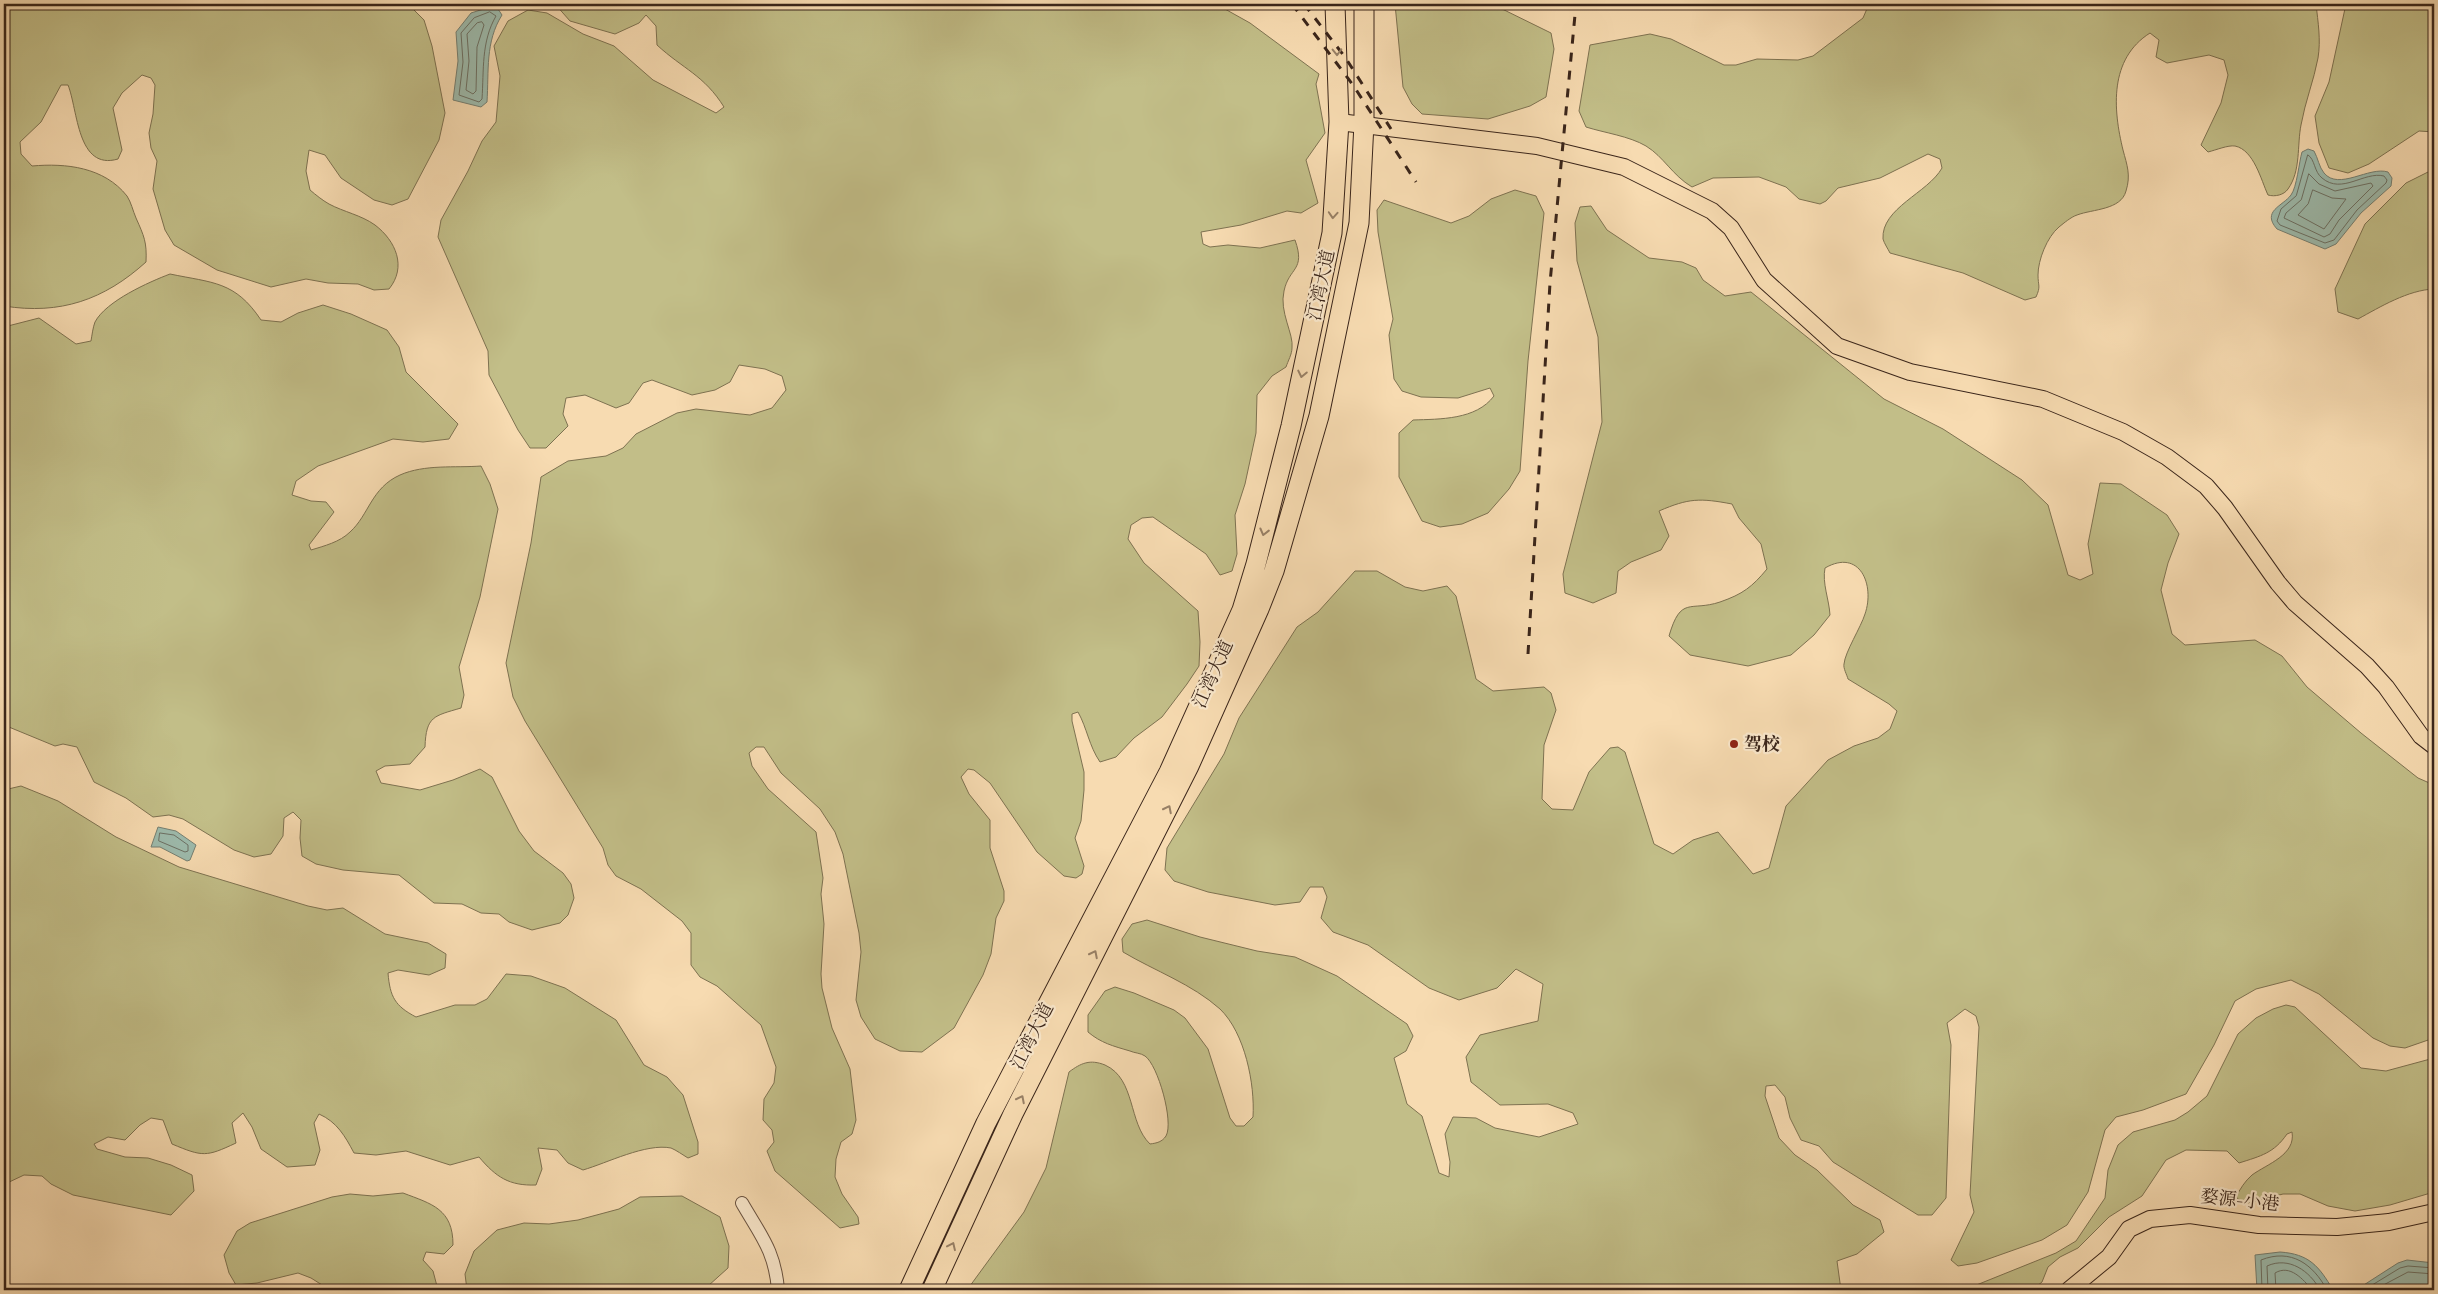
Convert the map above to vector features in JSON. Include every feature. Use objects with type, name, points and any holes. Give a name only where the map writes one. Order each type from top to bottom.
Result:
[{"type":"highway","name":"江湾大道","points":[[909,1290],[986,1123],[1169,772],[1242,610],[1256,564],[1291,426],[1332,233],[1339,122],[1335,4]]},
{"type":"highway","name":"江湾大道","points":[[932,1290],[1013,1114],[1190,766],[1260,609],[1274,571],[1318,416],[1359,223],[1364,123],[1364,4]]},
{"type":"main road","points":[[1339,122],[1364,123],[1537,146],[1624,167],[1712,211],[1731,228],[1764,280],[1837,346],[1910,372],[2043,399],[2123,432],[2167,457],[2206,486],[2295,603],[2367,666],[2386,687],[2421,736],[2434,746]]},
{"type":"main road","name":"婺源-小港","points":[[2069,1290],[2109,1257],[2129,1229],[2150,1219],[2190,1215],[2259,1225],[2337,1227],[2389,1222],[2434,1212]]},
{"type":"street","points":[[742,1203],[772,1253],[776,1268],[778,1290]]},
{"type":"shaded area","points":[[4,4],[408,4],[424,20],[432,46],[445,113],[439,140],[408,199],[392,205],[374,200],[341,178],[325,155],[309,150],[306,171],[310,190],[329,204],[375,225],[389,239],[397,255],[398,263],[394,281],[389,289],[374,290],[358,284],[328,283],[306,279],[271,287],[217,270],[174,245],[165,230],[153,189],[157,161],[151,148],[149,133],[153,114],[155,85],[151,78],[142,75],[122,93],[113,108],[122,150],[118,159],[104,160],[94,156],[87,147],[77,123],[68,85],[61,85],[41,122],[20,142],[21,154],[32,166],[58,165],[84,169],[96,173],[118,186],[127,196],[143,235],[146,262],[114,286],[80,302],[44,308],[4,306]]},
{"type":"shaded area","points":[[555,4],[1216,4],[1250,23],[1319,74],[1316,84],[1325,133],[1306,160],[1318,203],[1301,213],[1287,211],[1241,225],[1201,232],[1203,244],[1210,247],[1228,245],[1260,248],[1295,240],[1299,258],[1296,268],[1286,283],[1283,299],[1283,307],[1292,342],[1291,353],[1286,367],[1272,376],[1257,395],[1256,433],[1245,484],[1235,515],[1237,554],[1232,571],[1220,575],[1206,554],[1153,517],[1142,518],[1131,525],[1128,539],[1144,563],[1198,611],[1199,666],[1162,717],[1134,738],[1116,757],[1100,762],[1093,750],[1078,712],[1072,714],[1084,772],[1081,821],[1075,838],[1084,866],[1082,874],[1076,878],[1064,876],[1037,852],[990,783],[974,770],[968,769],[961,777],[969,794],[990,820],[990,848],[1004,891],[1004,901],[996,918],[991,954],[983,975],[954,1028],[922,1052],[900,1051],[875,1039],[861,1017],[856,1000],[861,952],[859,933],[843,854],[835,832],[820,809],[781,773],[764,747],[756,747],[749,753],[752,766],[768,789],[816,832],[823,878],[821,894],[824,924],[822,988],[832,1028],[850,1069],[856,1120],[852,1134],[841,1142],[836,1159],[835,1177],[842,1194],[858,1217],[859,1224],[840,1228],[775,1171],[767,1151],[774,1142],[772,1130],[763,1120],[764,1099],[774,1083],[776,1067],[761,1025],[717,986],[700,977],[691,965],[691,933],[682,921],[641,889],[616,876],[608,865],[603,848],[525,721],[513,697],[506,663],[531,543],[541,477],[568,461],[606,456],[623,448],[636,434],[677,413],[696,409],[750,415],[772,408],[786,390],[782,376],[765,369],[739,365],[730,382],[715,390],[692,395],[652,380],[643,383],[629,403],[616,408],[585,395],[566,398],[563,414],[568,426],[546,448],[530,448],[518,430],[489,375],[488,351],[438,237],[441,220],[482,141],[496,122],[500,76],[494,46],[508,21],[528,10],[547,13],[583,34],[614,46],[653,80],[716,113],[724,107],[709,87],[657,45],[656,26],[646,15],[639,23],[615,34],[570,21]]},
{"type":"shaded area","points":[[1395,4],[1492,4],[1551,33],[1554,49],[1546,97],[1530,106],[1488,119],[1422,114],[1412,104],[1403,87]]},
{"type":"shaded area","points":[[1869,4],[2316,4],[2319,51],[2303,116],[2297,166],[2292,182],[2282,194],[2276,196],[2268,195],[2256,166],[2242,149],[2232,146],[2208,152],[2201,145],[2221,103],[2228,75],[2224,60],[2209,55],[2167,63],[2156,57],[2159,40],[2150,33],[2127,56],[2117,86],[2117,118],[2128,175],[2126,191],[2123,197],[2113,205],[2075,216],[2055,231],[2041,256],[2038,269],[2039,288],[2036,297],[2025,300],[1963,273],[1890,253],[1883,239],[1884,228],[1889,218],[1935,177],[1942,168],[1940,159],[1928,154],[1880,178],[1838,188],[1826,201],[1820,204],[1799,199],[1786,187],[1759,177],[1713,178],[1692,187],[1646,146],[1625,137],[1586,127],[1579,111],[1590,45],[1650,34],[1671,39],[1724,65],[1736,65],[1757,59],[1798,60],[1813,56],[1863,18]]},
{"type":"shaded area","points":[[2346,4],[2434,4],[2434,132],[2419,131],[2369,164],[2348,173],[2329,168],[2319,143],[2315,116],[2329,82]]},
{"type":"shaded area","points":[[2434,169],[2434,289],[2414,292],[2385,304],[2358,319],[2338,312],[2335,289],[2365,224],[2406,183]]},
{"type":"shaded area","points":[[1515,190],[1536,196],[1544,213],[1528,361],[1520,471],[1509,489],[1488,513],[1462,524],[1440,527],[1422,521],[1399,477],[1399,433],[1413,420],[1457,417],[1468,414],[1478,410],[1494,396],[1490,388],[1458,398],[1421,397],[1402,391],[1394,379],[1389,335],[1393,319],[1378,232],[1377,210],[1384,200],[1451,223],[1469,216],[1491,199]]},
{"type":"shaded area","points":[[1591,206],[1607,230],[1649,258],[1682,262],[1696,268],[1703,280],[1725,296],[1751,292],[1884,399],[1943,429],[2022,480],[2048,505],[2068,575],[2080,580],[2093,574],[2088,544],[2100,483],[2121,484],[2167,515],[2179,534],[2168,563],[2161,590],[2172,634],[2185,645],[2255,640],[2282,656],[2307,687],[2361,733],[2418,778],[2434,785],[2434,1038],[2405,1048],[2390,1046],[2373,1038],[2319,994],[2291,980],[2256,989],[2235,1001],[2214,1045],[2186,1094],[2143,1110],[2116,1117],[2105,1130],[2088,1192],[2067,1225],[2042,1240],[1977,1263],[1958,1266],[1951,1260],[1974,1212],[1970,1195],[1979,1027],[1976,1016],[1965,1009],[1947,1023],[1951,1045],[1946,1198],[1932,1215],[1918,1215],[1833,1162],[1819,1146],[1801,1140],[1790,1118],[1785,1097],[1775,1085],[1766,1086],[1765,1096],[1779,1138],[1795,1155],[1817,1170],[1853,1205],[1880,1220],[1884,1232],[1857,1254],[1837,1261],[1841,1290],[967,1290],[1024,1212],[1046,1168],[1069,1072],[1082,1064],[1090,1062],[1105,1065],[1122,1080],[1138,1125],[1150,1144],[1163,1140],[1166,1136],[1168,1119],[1166,1107],[1155,1070],[1150,1061],[1143,1055],[1107,1044],[1088,1032],[1088,1015],[1105,991],[1115,987],[1134,993],[1174,1010],[1185,1018],[1208,1049],[1230,1118],[1236,1126],[1244,1126],[1253,1117],[1252,1090],[1247,1060],[1236,1031],[1229,1019],[1220,1009],[1198,992],[1123,952],[1122,939],[1132,924],[1147,920],[1200,937],[1257,951],[1295,957],[1337,976],[1407,1024],[1413,1036],[1406,1051],[1394,1058],[1407,1104],[1422,1116],[1439,1173],[1449,1177],[1450,1162],[1445,1134],[1453,1117],[1476,1118],[1495,1128],[1539,1137],[1578,1124],[1573,1113],[1548,1104],[1500,1105],[1471,1082],[1466,1057],[1480,1035],[1538,1021],[1543,984],[1516,969],[1497,988],[1459,1000],[1429,988],[1368,945],[1333,932],[1321,918],[1327,897],[1323,887],[1310,887],[1300,902],[1275,905],[1208,892],[1174,881],[1165,870],[1167,848],[1224,754],[1239,718],[1297,627],[1318,612],[1355,571],[1377,571],[1405,587],[1423,591],[1447,586],[1456,596],[1476,679],[1493,691],[1544,687],[1551,693],[1556,710],[1544,745],[1542,799],[1552,809],[1573,810],[1589,772],[1610,748],[1618,747],[1625,752],[1654,844],[1673,854],[1693,840],[1718,832],[1753,874],[1769,868],[1786,806],[1828,760],[1854,746],[1878,738],[1890,729],[1897,711],[1848,679],[1844,667],[1847,653],[1863,619],[1868,603],[1866,581],[1856,566],[1847,563],[1837,563],[1825,568],[1824,579],[1830,615],[1814,635],[1791,655],[1748,666],[1690,655],[1669,636],[1673,623],[1682,610],[1688,607],[1710,605],[1735,596],[1757,581],[1767,569],[1761,544],[1739,518],[1732,504],[1695,500],[1659,511],[1669,536],[1661,550],[1631,562],[1618,571],[1616,593],[1593,603],[1565,593],[1563,574],[1602,422],[1598,337],[1577,261],[1575,223],[1580,207]]},
{"type":"shaded area","points":[[170,274],[211,282],[232,291],[251,307],[261,320],[281,322],[298,313],[323,305],[351,314],[387,330],[399,347],[406,372],[458,424],[449,439],[423,442],[393,439],[318,466],[296,481],[292,495],[311,501],[326,502],[334,512],[309,545],[311,550],[332,543],[346,535],[362,518],[376,494],[390,480],[400,475],[420,469],[481,466],[490,484],[498,509],[480,597],[459,667],[464,695],[461,708],[444,713],[433,719],[427,729],[425,747],[410,764],[385,766],[376,771],[381,783],[420,790],[480,769],[492,777],[519,831],[534,851],[563,873],[571,884],[574,898],[568,915],[560,923],[532,930],[509,922],[499,914],[481,913],[462,904],[434,903],[399,875],[343,870],[316,864],[302,856],[301,820],[293,812],[284,818],[283,836],[271,854],[254,857],[234,850],[183,819],[169,815],[153,817],[126,798],[94,782],[77,747],[63,744],[55,746],[4,725],[4,327],[39,318],[76,344],[91,341],[95,322],[108,307],[140,287]]},
{"type":"shaded area","points":[[21,786],[58,801],[116,837],[179,867],[308,906],[327,910],[343,908],[385,934],[428,943],[446,954],[445,968],[429,975],[398,970],[388,973],[392,995],[398,1005],[416,1017],[455,1005],[475,1005],[487,999],[506,974],[531,976],[565,988],[616,1020],[644,1065],[667,1077],[683,1095],[698,1142],[698,1154],[688,1158],[671,1148],[650,1148],[583,1170],[568,1163],[557,1150],[538,1148],[542,1169],[536,1185],[526,1185],[511,1182],[497,1175],[479,1157],[450,1165],[406,1151],[376,1155],[354,1153],[336,1125],[319,1114],[314,1123],[320,1150],[315,1165],[287,1167],[261,1149],[252,1127],[243,1113],[232,1123],[236,1143],[218,1151],[204,1154],[172,1144],[163,1120],[151,1118],[140,1125],[125,1140],[108,1137],[94,1144],[97,1149],[125,1157],[148,1158],[171,1165],[192,1175],[194,1191],[171,1215],[73,1195],[51,1184],[42,1176],[24,1175],[5,1184],[4,1198],[4,790]]},
{"type":"shaded area","points":[[2286,1005],[2295,1007],[2361,1068],[2386,1071],[2434,1058],[2434,1192],[2390,1205],[2355,1211],[2328,1206],[2300,1194],[2283,1194],[2244,1204],[2236,1197],[2243,1185],[2252,1175],[2285,1153],[2290,1147],[2292,1132],[2287,1134],[2272,1150],[2239,1163],[2227,1151],[2186,1150],[2166,1160],[2142,1196],[2109,1217],[2078,1248],[2060,1257],[2048,1267],[2042,1282],[2032,1290],[1964,1290],[2056,1253],[2076,1241],[2105,1198],[2108,1170],[2118,1145],[2133,1132],[2175,1120],[2188,1112],[2207,1096],[2238,1034],[2256,1018]]},
{"type":"shaded area","points":[[403,1193],[432,1205],[445,1216],[449,1223],[453,1245],[444,1254],[426,1252],[423,1260],[433,1271],[438,1290],[330,1290],[311,1278],[298,1273],[257,1283],[236,1285],[229,1273],[224,1255],[237,1231],[250,1223],[332,1197],[350,1194],[373,1196]]},
{"type":"shaded area","points":[[682,1196],[720,1217],[729,1246],[728,1268],[708,1286],[695,1290],[467,1290],[465,1274],[474,1251],[497,1230],[524,1223],[549,1224],[578,1220],[619,1209],[640,1197]]},
{"type":"water","points":[[490,7],[498,9],[502,15],[490,46],[487,102],[481,107],[453,100],[458,61],[456,32],[471,13]]},
{"type":"water","points":[[2308,149],[2314,151],[2322,171],[2330,178],[2346,179],[2380,171],[2388,172],[2392,178],[2391,186],[2361,213],[2336,244],[2325,249],[2277,229],[2271,218],[2275,209],[2291,195],[2302,152]]},
{"type":"water","points":[[158,827],[176,831],[196,845],[190,860],[187,861],[160,847],[151,847]]},
{"type":"water","points":[[2280,1252],[2299,1255],[2312,1263],[2323,1274],[2333,1290],[2257,1290],[2255,1255]]},
{"type":"water","points":[[2407,1260],[2434,1263],[2434,1290],[2356,1290],[2398,1263]]},
{"type":"railway","points":[[1292,4],[1353,85],[1416,182]]},
{"type":"railway","points":[[1304,4],[1345,57],[1391,129]]},
{"type":"railway","points":[[1528,654],[1550,283],[1576,4]]},
{"type":"place","name":"驾校","points":[[1734,744]]}]
